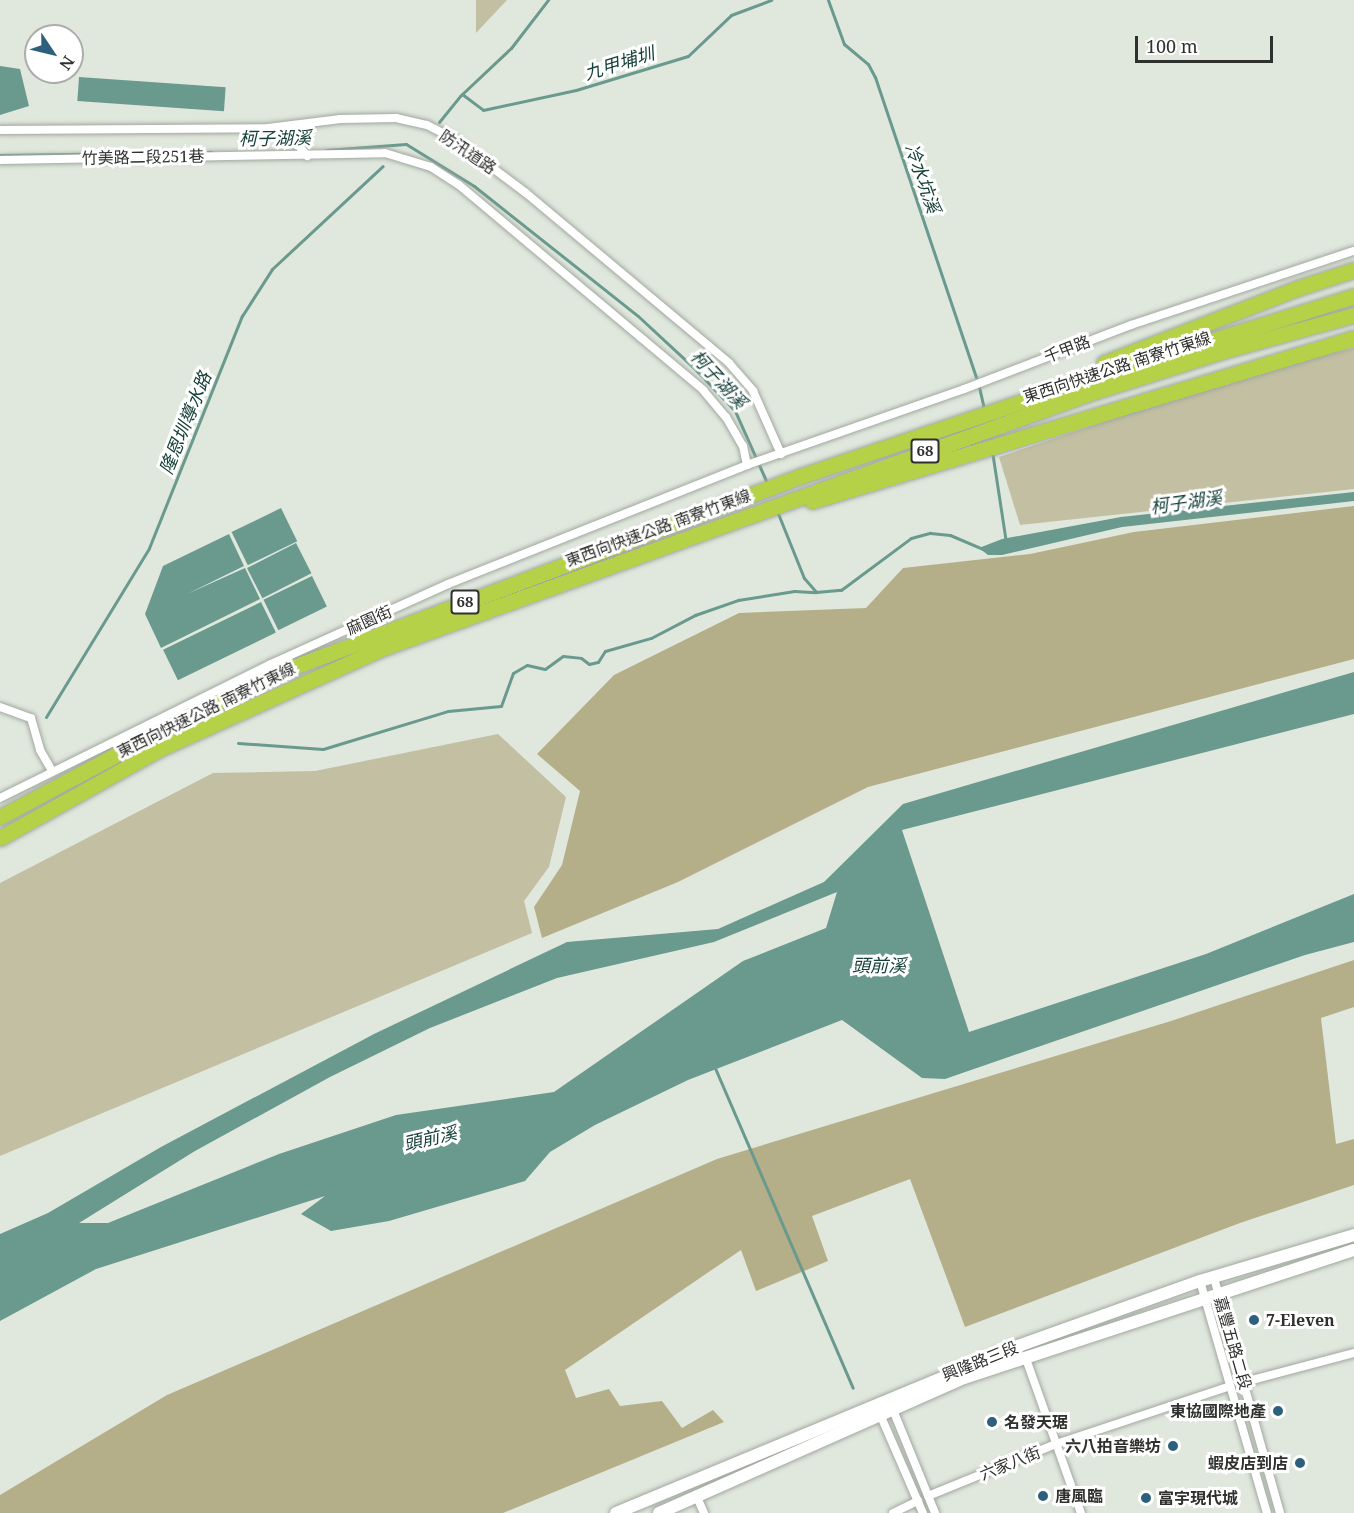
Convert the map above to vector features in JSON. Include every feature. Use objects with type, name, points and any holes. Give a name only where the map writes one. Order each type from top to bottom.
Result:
[{"type":"highway","points":[[947,426],[1021,392],[1175,338],[1298,288],[1354,270]]},
{"type":"highway","name":"東西向快速公路 南寮竹東線","points":[[0,838],[159,749],[268,697],[383,648],[1153,365],[1354,296]]},
{"type":"highway","name":"東西向快速公路 南寮竹東線","points":[[0,817],[190,714],[283,670],[801,476],[947,426],[1153,365],[1354,315]]},
{"type":"highway","points":[[696,533],[1354,338]]},
{"type":"highway","points":[[1260,367],[1354,347]]},
{"type":"street","name":"防汛道路","points":[[0,130],[283,127],[340,119],[396,118],[427,125],[454,139],[545,209],[729,363],[753,392],[781,454]]},
{"type":"street","points":[[283,127],[307,156]]},
{"type":"street","name":"竹美路二段251巷","points":[[0,160],[307,156],[350,153],[394,156],[430,167],[459,185],[677,367],[726,417],[743,446],[747,465]]},
{"type":"street","name":"千甲路","points":[[747,465],[1131,325],[1354,251]]},
{"type":"street","name":"麻園街","points":[[0,798],[52,771],[448,584],[747,465]]},
{"type":"street","points":[[0,707],[31,718],[40,750],[52,771]]},
{"type":"street","name":"興隆路三段","points":[[659,1513],[884,1406],[1021,1345],[1200,1281],[1354,1235]]},
{"type":"street","name":"興隆路三段","points":[[616,1513],[884,1406],[1025,1356],[1354,1250]]},
{"type":"street","name":"嘉豐五路二段","points":[[1214,1278],[1280,1513]]},
{"type":"street","name":"嘉豐五路二段","points":[[1200,1281],[1267,1513]]},
{"type":"street","points":[[1244,1382],[1354,1353]]},
{"type":"street","points":[[1025,1356],[1081,1513]]},
{"type":"street","name":"六家八街","points":[[928,1496],[1056,1444],[1230,1386]]},
{"type":"street","points":[[884,1406],[935,1513]]},
{"type":"street","points":[[884,1406],[923,1513]]},
{"type":"street","points":[[696,1495],[704,1513]]},
{"type":"street","points":[[893,1513],[918,1501]]},
{"type":"shaded area","points":[[476,0],[507,0],[476,33]]},
{"type":"shaded area","points":[[1354,348],[1354,489],[1020,525],[999,457],[1260,370]]},
{"type":"shaded area","points":[[1354,506],[1354,659],[868,787],[678,882],[542,938],[534,907],[562,865],[580,791],[537,754],[614,675],[739,613],[866,608],[903,568],[1030,554],[1134,532]]},
{"type":"shaded area","points":[[498,734],[566,797],[549,867],[524,901],[532,933],[0,1156],[0,883],[213,773],[315,771]]},
{"type":"shaded area","points":[[1354,960],[1354,1007],[1321,1018],[1336,1144],[1354,1139],[1354,1185],[1240,1223],[965,1327],[910,1179],[812,1216],[828,1261],[756,1291],[741,1250],[565,1370],[576,1398],[609,1389],[620,1406],[662,1401],[682,1428],[713,1410],[724,1422],[503,1513],[0,1513],[0,1495],[167,1395],[717,1159],[1171,1021]]},
{"type":"water","points":[[0,66],[20,69],[29,106],[0,115]]},
{"type":"water","points":[[84,77],[226,87],[224,111],[77,101],[79,84],[84,84]]},
{"type":"water","points":[[1354,492],[1354,501],[1122,527],[1002,555],[988,555],[979,548],[1002,539],[1121,517]]},
{"type":"water","points":[[281,508],[297,541],[248,565],[232,532]]},
{"type":"water","points":[[229,534],[244,566],[187,594],[245,568],[260,599],[161,648],[145,614],[163,566]]},
{"type":"water","points":[[296,543],[311,573],[262,598],[247,568]]},
{"type":"water","points":[[312,576],[327,607],[278,630],[263,600]]},
{"type":"water","points":[[261,602],[276,633],[178,680],[163,650]]},
{"type":"water","name":"頭前溪","points":[[1354,672],[1354,714],[902,830],[969,1032],[1206,954],[1354,894],[1354,942],[1305,955],[945,1079],[922,1078],[842,1020],[688,1080],[595,1125],[550,1152],[525,1181],[389,1221],[331,1231],[301,1214],[325,1196],[96,1269],[0,1321],[0,1234],[48,1213],[161,1147],[374,1034],[567,942],[718,929],[824,882],[903,804]],"holes":[[[837,892],[826,928],[743,961],[554,1092],[396,1115],[279,1154],[108,1223],[79,1223],[195,1151],[330,1077],[430,1028],[557,978],[714,942]]]},
{"type":"waterway","name":"隆恩圳導水路","points":[[439,122],[460,96],[511,48],[548,0]]},
{"type":"waterway","name":"九甲埔圳","points":[[462,94],[483,110],[576,90],[688,56],[731,15],[771,0]]},
{"type":"waterway","name":"冷水坑溪","points":[[828,0],[844,44],[868,64],[875,77],[976,377]]},
{"type":"waterway","name":"柯子湖溪","points":[[326,150],[406,144],[474,186],[638,316],[692,366],[735,411],[767,483]]},
{"type":"waterway","name":"柯子湖溪","points":[[0,155],[211,152]]},
{"type":"waterway","name":"隆恩圳導水路","points":[[46,717],[149,548],[242,316],[272,269],[383,166]]},
{"type":"waterway","name":"冷水坑溪","points":[[979,387],[984,409]]},
{"type":"waterway","name":"冷水坑溪","points":[[992,451],[1006,542]]},
{"type":"waterway","name":"柯子湖溪","points":[[777,511],[804,578],[816,592],[841,590],[911,538],[930,533],[950,535],[983,549]]},
{"type":"waterway","points":[[238,743],[323,749],[448,711],[501,706],[513,673],[527,665],[545,669],[563,656],[581,658],[589,664],[598,662],[605,651],[651,638],[695,615],[738,600],[794,591],[816,592]]},
{"type":"waterway","points":[[715,1068],[853,1388]]},
{"type":"place","name":"7-Eleven","points":[[1254,1320]]},
{"type":"place","name":"東協國際地產","points":[[1278,1411]]},
{"type":"place","name":"名發天琚","points":[[992,1422]]},
{"type":"place","name":"六八拍音樂坊","points":[[1173,1446]]},
{"type":"place","name":"蝦皮店到店","points":[[1300,1463]]},
{"type":"place","name":"唐風臨","points":[[1043,1496]]},
{"type":"place","name":"富宇現代城","points":[[1146,1498]]}]
